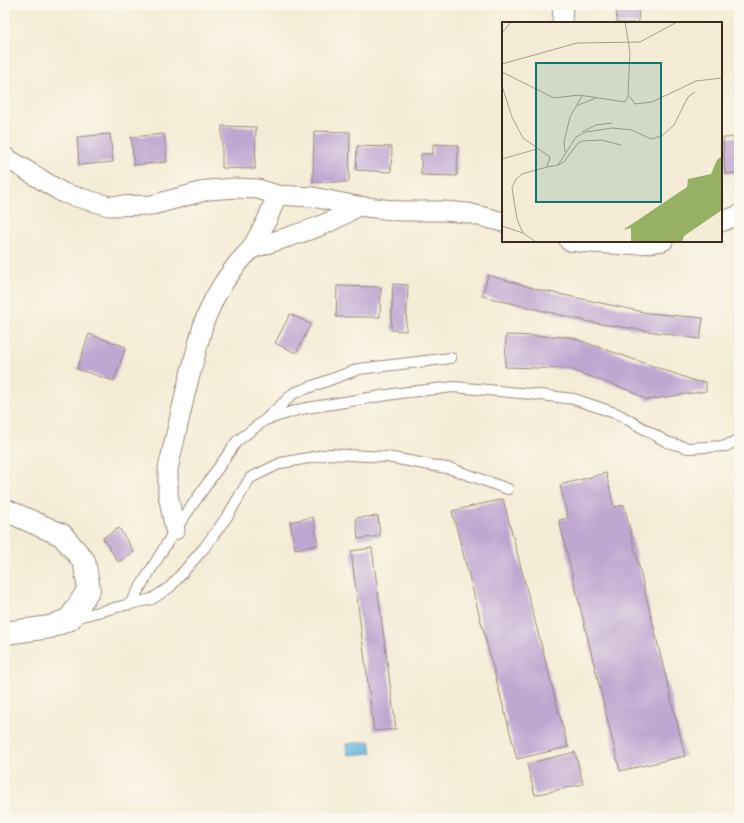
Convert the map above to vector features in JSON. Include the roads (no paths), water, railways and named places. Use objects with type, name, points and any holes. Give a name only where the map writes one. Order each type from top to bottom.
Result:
[{"type":"street","points":[[562,22],[563,5]]},
{"type":"street","points":[[5,157],[63,193],[109,206],[152,205],[208,190],[235,188],[258,189],[277,195],[314,197],[357,206],[401,211],[444,211],[468,213],[502,222]]},
{"type":"street","points":[[175,530],[168,494],[168,469],[186,390],[204,322],[214,299],[238,264],[251,249],[267,220],[277,195]]},
{"type":"street","points":[[251,249],[300,234],[331,222],[357,206]]},
{"type":"street","points":[[722,222],[739,215]]},
{"type":"street","points":[[590,242],[632,245],[655,242]]},
{"type":"street","points":[[5,510],[62,535],[84,561],[89,589],[70,618],[50,627],[5,633]]},
{"type":"lane","points":[[130,604],[175,530],[237,441],[265,420],[294,393],[359,369],[452,358]]},
{"type":"lane","points":[[265,420],[301,409],[400,393],[454,387],[574,399],[618,414],[667,442],[688,448],[726,446],[739,439]]},
{"type":"lane","points":[[70,618],[152,599],[170,587],[204,548],[229,514],[250,478],[281,463],[330,454],[387,457],[452,469],[508,489]]},
{"type":"water","points":[[370,741],[372,753],[348,755],[346,744]]}]
